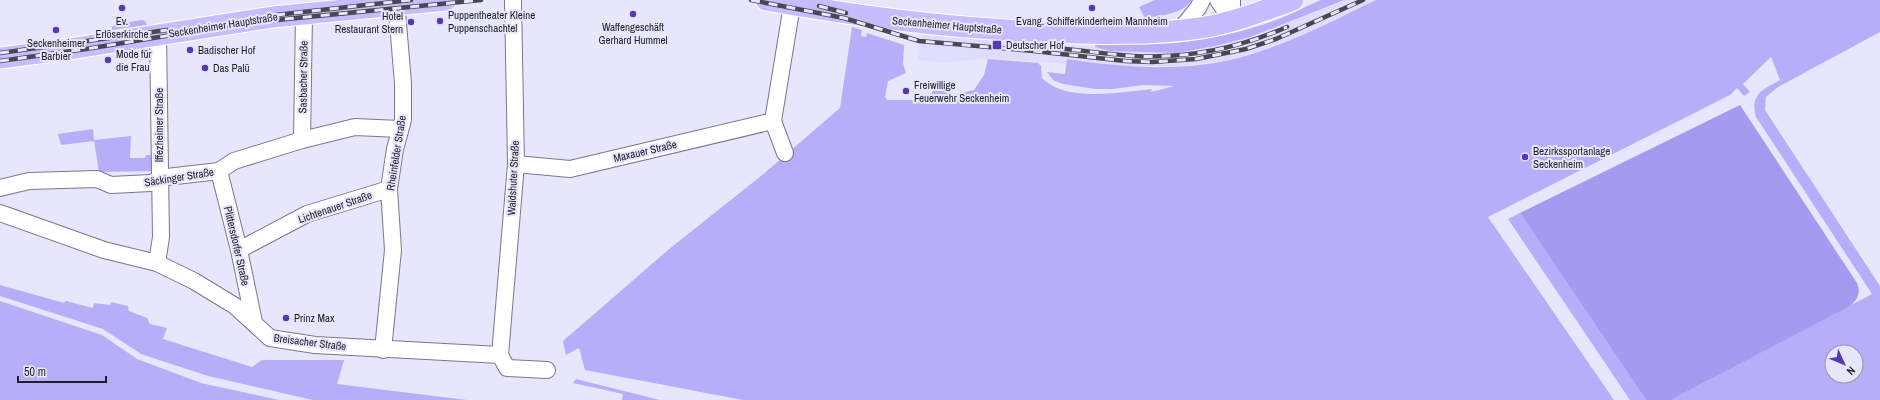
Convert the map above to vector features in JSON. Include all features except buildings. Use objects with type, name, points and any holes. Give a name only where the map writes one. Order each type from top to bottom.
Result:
[{"type":"main road","name":"Seckenheimer Hauptstraße","points":[[0,58],[273,17],[396,2],[446,0]]},
{"type":"main road","name":"Seckenheimer Hauptstraße","points":[[766,0],[880,19],[1003,30],[1116,33],[1201,28],[1232,21],[1293,0]]},
{"type":"street","name":"Waldshuter Straße","points":[[500,355],[516,164],[513,0]]},
{"type":"street","points":[[1180,30],[1198,8],[1202,0]]},
{"type":"street","points":[[1218,0],[1232,21]]},
{"type":"street","points":[[1232,0],[1232,21]]},
{"type":"street","name":"Rheinfelder Straße","points":[[383,350],[393,250],[389,189],[395,149],[403,120],[403,83],[396,2]]},
{"type":"street","points":[[785,153],[773,122],[792,5]]},
{"type":"street","name":"Sasbacher Straße","points":[[302,140],[304,14]]},
{"type":"street","name":"Iffezheimer Straße","points":[[157,263],[161,237],[158,35]]},
{"type":"street","name":"Maxauer Straße","points":[[516,164],[570,169],[773,122]]},
{"type":"street","name":"Säckinger Straße","points":[[0,188],[29,181],[97,179],[111,185],[151,183],[167,177],[219,171],[234,160],[302,140],[355,127],[400,129]]},
{"type":"street","name":"Plittersdorfer Straße","points":[[219,171],[239,250],[254,322]]},
{"type":"street","name":"Lichtenauer Straße","points":[[239,250],[307,214],[389,189]]},
{"type":"street","name":"Breisacher Straße","points":[[0,213],[104,250],[157,263],[194,281],[235,306],[270,338],[315,345],[383,350],[500,355]]},
{"type":"street","points":[[500,355],[507,368],[547,370]]},
{"type":"shaded area","points":[[1155,0],[1192,0],[1182,9],[1171,14],[1145,18],[1139,7]]},
{"type":"shaded area","points":[[1321,0],[1344,0],[1250,37],[1215,46],[1177,53],[1110,51],[1095,47],[1096,41],[1118,44],[1163,44],[1207,39],[1250,29],[1271,22]]},
{"type":"shaded area","points":[[1344,0],[1376,0],[1316,29],[1258,52],[1224,61],[1175,66],[1112,66],[1067,59],[1066,64],[988,58],[944,63],[918,60],[923,31],[1095,47],[1111,51],[1177,53],[1215,46],[1250,37]]},
{"type":"shaded area","points":[[1376,0],[1880,0],[1880,32],[1778,87],[1766,97],[1765,110],[1880,286],[1880,400],[1671,400],[1872,294],[1756,117],[1756,98],[1763,90],[1780,80],[1771,57],[1743,84],[1750,92],[1744,96],[1737,88],[1730,95],[1488,217],[1614,400],[743,400],[585,370],[579,348],[566,355],[563,341],[668,250],[761,176],[840,108],[852,27],[862,30],[861,36],[866,37],[867,33],[904,45],[903,63],[906,73],[888,81],[885,97],[888,100],[931,100],[933,85],[949,87],[952,95],[974,90],[984,75],[988,59],[1038,63],[1041,66],[1042,78],[1052,86],[1065,91],[1094,94],[1152,89],[1151,92],[1175,86],[1143,85],[1113,89],[1095,89],[1063,84],[1053,80],[1047,72],[1065,74],[1067,59],[1144,67],[1202,65],[1221,62],[1281,44]]},
{"type":"shaded area","points":[[142,20],[145,21],[147,25],[112,30],[112,27],[116,24]]},
{"type":"shaded area","points":[[1740,105],[1857,283],[1859,293],[1855,301],[1850,306],[1671,400],[1646,400],[1520,213]]},
{"type":"shaded area","points":[[93,129],[94,140],[131,136],[130,158],[145,158],[146,155],[154,155],[154,171],[99,172],[94,141],[61,145],[58,134]]},
{"type":"shaded area","points":[[1520,213],[1646,400],[1630,400],[1508,219]]},
{"type":"shaded area","points":[[0,285],[64,303],[66,301],[93,308],[94,303],[110,305],[111,302],[128,306],[129,311],[147,318],[150,324],[167,328],[163,339],[252,367],[262,360],[344,360],[337,384],[467,400],[313,400],[208,376],[141,354],[103,329],[0,296]]},
{"type":"shaded area","points":[[0,301],[102,335],[137,359],[201,383],[279,400],[0,400]]},
{"type":"shaded area","points":[[576,379],[660,400],[622,400],[623,394],[573,383]]},
{"type":"railway","points":[[276,15],[411,0]]},
{"type":"railway","points":[[0,61],[86,49],[245,23],[481,0]]},
{"type":"railway","points":[[751,0],[844,18],[919,41],[1125,61],[1152,62],[1196,59],[1246,49],[1276,39],[1363,0]]},
{"type":"railway","points":[[819,6],[846,13]]},
{"type":"railway","points":[[1054,48],[1133,56],[1173,56],[1192,54],[1231,46],[1250,41],[1287,27]]},
{"type":"railway","points":[[0,53],[167,30]]},
{"type":"place","name":"Ev. Erlöserkirche","points":[[122,8]]},
{"type":"place","name":"Evang. Schifferkinderheim Mannheim","points":[[1092,8]]},
{"type":"place","name":"Waffengeschäft Gerhard Hummel","points":[[633,14]]},
{"type":"place","name":"Puppentheater Kleine Puppenschachtel","points":[[440,21]]},
{"type":"place","name":"Hotel Restaurant Stern","points":[[411,22]]},
{"type":"place","name":"Seckenheimer Barbier","points":[[56,30]]},
{"type":"place","name":"Deutscher Hof","points":[[997,45]]},
{"type":"place","name":"Badischer Hof","points":[[190,50]]},
{"type":"place","name":"Mode für die Frau","points":[[108,60]]},
{"type":"place","name":"Das Palü","points":[[205,68]]},
{"type":"place","name":"Freiwillige Feuerwehr Seckenheim","points":[[906,91]]},
{"type":"place","name":"Bezirkssportanlage Seckenheim","points":[[1525,157]]},
{"type":"place","name":"Prinz Max","points":[[286,318]]}]
